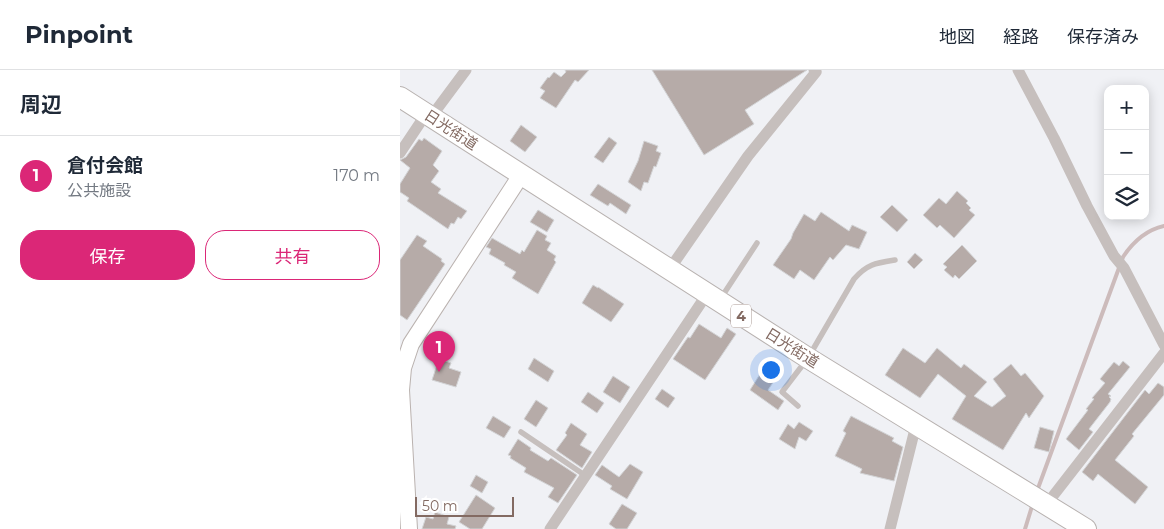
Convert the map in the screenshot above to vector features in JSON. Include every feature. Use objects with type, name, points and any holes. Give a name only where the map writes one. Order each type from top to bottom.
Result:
[{"type":"highway","name":"日光街道","points":[[400,97],[808,358],[1086,529]]},
{"type":"street","points":[[400,153],[428,115],[466,70]]},
{"type":"street","points":[[1018,70],[1087,206],[1114,256],[1124,268],[1164,345]]},
{"type":"street","points":[[669,270],[748,156],[816,71]]},
{"type":"street","points":[[409,529],[403,499],[401,390],[403,368],[411,344],[521,175]]},
{"type":"street","points":[[550,529],[713,298]]},
{"type":"street","points":[[1046,505],[1164,353]]},
{"type":"street","points":[[890,529],[916,425]]},
{"type":"lane","points":[[713,298],[757,243]]},
{"type":"lane","points":[[798,406],[782,392],[808,358],[854,279],[862,270],[872,264],[895,260]]},
{"type":"lane","points":[[521,432],[586,476]]},
{"type":"building","points":[[565,70],[589,70],[578,82],[575,80],[556,108],[540,98],[545,91],[540,88],[554,72],[561,77],[566,72]]},
{"type":"building","points":[[652,70],[807,70],[745,110],[754,124],[704,155]]},
{"type":"building","points":[[521,125],[537,137],[525,152],[510,141]]},
{"type":"building","points":[[609,137],[617,143],[603,163],[594,157]]},
{"type":"building","points":[[424,138],[442,151],[433,165],[439,171],[431,182],[441,189],[438,193],[467,211],[461,219],[458,217],[454,224],[451,223],[448,229],[407,201],[409,198],[400,192],[400,184],[410,168],[400,160],[406,157],[419,139],[422,141]]},
{"type":"building","points":[[644,141],[658,146],[656,151],[661,153],[648,183],[644,182],[641,191],[628,182],[638,161]]},
{"type":"building","points":[[598,184],[631,205],[626,214],[610,203],[608,206],[590,195]]},
{"type":"building","points":[[957,191],[968,201],[966,203],[971,208],[969,210],[975,215],[954,238],[940,225],[937,228],[923,215],[939,198],[946,204]]},
{"type":"building","points":[[892,205],[908,220],[897,232],[880,217]]},
{"type":"building","points":[[538,210],[554,220],[547,232],[530,222]]},
{"type":"building","points":[[821,212],[849,231],[852,225],[867,232],[859,249],[846,245],[833,260],[830,257],[814,280],[800,270],[794,279],[773,265],[791,239],[804,214],[815,221]]},
{"type":"building","points":[[537,230],[547,236],[545,240],[551,243],[547,250],[556,256],[554,260],[556,262],[538,294],[512,278],[516,272],[489,254],[491,249],[486,247],[492,238],[520,254],[522,250],[524,252]]},
{"type":"building","points":[[417,235],[427,241],[423,246],[442,259],[441,261],[445,264],[407,320],[400,315],[400,260]]},
{"type":"building","points":[[962,245],[977,261],[959,279],[955,275],[953,278],[944,270],[947,267],[943,264]]},
{"type":"building","points":[[915,253],[923,260],[914,269],[907,262]]},
{"type":"building","points":[[593,285],[624,304],[611,322],[582,303]]},
{"type":"building","points":[[699,324],[721,338],[727,328],[736,334],[705,380],[673,359]]},
{"type":"building","points":[[903,348],[925,363],[937,348],[961,368],[964,364],[987,382],[974,396],[992,407],[1006,396],[993,379],[1011,364],[1021,376],[1025,373],[1044,396],[1029,418],[1026,413],[1003,450],[952,419],[966,396],[938,374],[920,398],[885,375]]},
{"type":"building","points":[[534,358],[554,371],[548,382],[528,369]]},
{"type":"building","points":[[439,359],[451,363],[449,368],[461,372],[456,387],[432,380]]},
{"type":"building","points":[[1123,361],[1130,367],[1108,394],[1111,396],[1109,397],[1111,399],[1110,402],[1089,429],[1093,432],[1079,450],[1066,439],[1088,410],[1086,409],[1094,399],[1092,398],[1105,383],[1100,379],[1114,362],[1119,366]]},
{"type":"building","points":[[765,366],[778,375],[768,390],[784,401],[778,410],[750,390]]},
{"type":"building","points":[[613,376],[630,387],[620,403],[603,392]]},
{"type":"building","points":[[1158,383],[1164,387],[1164,395],[1132,434],[1134,436],[1115,460],[1148,487],[1135,504],[1098,474],[1093,481],[1082,472],[1145,390],[1149,394]]},
{"type":"building","points":[[662,389],[675,398],[668,408],[655,399]]},
{"type":"building","points":[[588,392],[604,403],[597,413],[581,402]]},
{"type":"building","points":[[536,400],[548,408],[536,427],[524,419]]},
{"type":"building","points":[[493,416],[511,427],[504,438],[486,428]]},
{"type":"building","points":[[851,416],[894,438],[892,441],[903,447],[894,481],[860,473],[862,469],[835,456],[846,433],[843,431]]},
{"type":"building","points":[[799,422],[813,431],[806,441],[799,437],[795,449],[779,439],[788,424],[794,429]]},
{"type":"building","points":[[571,423],[587,434],[580,445],[592,452],[582,468],[556,450],[567,435],[565,433]]},
{"type":"building","points":[[1040,427],[1054,431],[1049,452],[1034,448]]},
{"type":"building","points":[[518,439],[531,448],[530,450],[548,461],[551,458],[577,475],[558,503],[548,497],[554,488],[524,472],[526,468],[508,455]]},
{"type":"building","points":[[630,464],[643,472],[627,499],[610,489],[612,486],[595,475],[602,465],[619,477]]},
{"type":"building","points":[[476,475],[488,482],[482,493],[470,486]]},
{"type":"building","points":[[476,495],[495,508],[482,529],[470,529],[459,522]]},
{"type":"building","points":[[622,504],[637,513],[627,529],[616,529],[609,524]]},
{"type":"building","points":[[435,512],[449,517],[447,524],[456,526],[455,529],[422,529],[426,517],[433,519]]},
{"type":"waterway","points":[[1037,491],[1123,257],[1140,237],[1151,230],[1164,226]]},
{"type":"waterway","points":[[1025,529],[1033,503]]},
{"type":"place","name":"倉付会館","points":[[439,372]]}]
